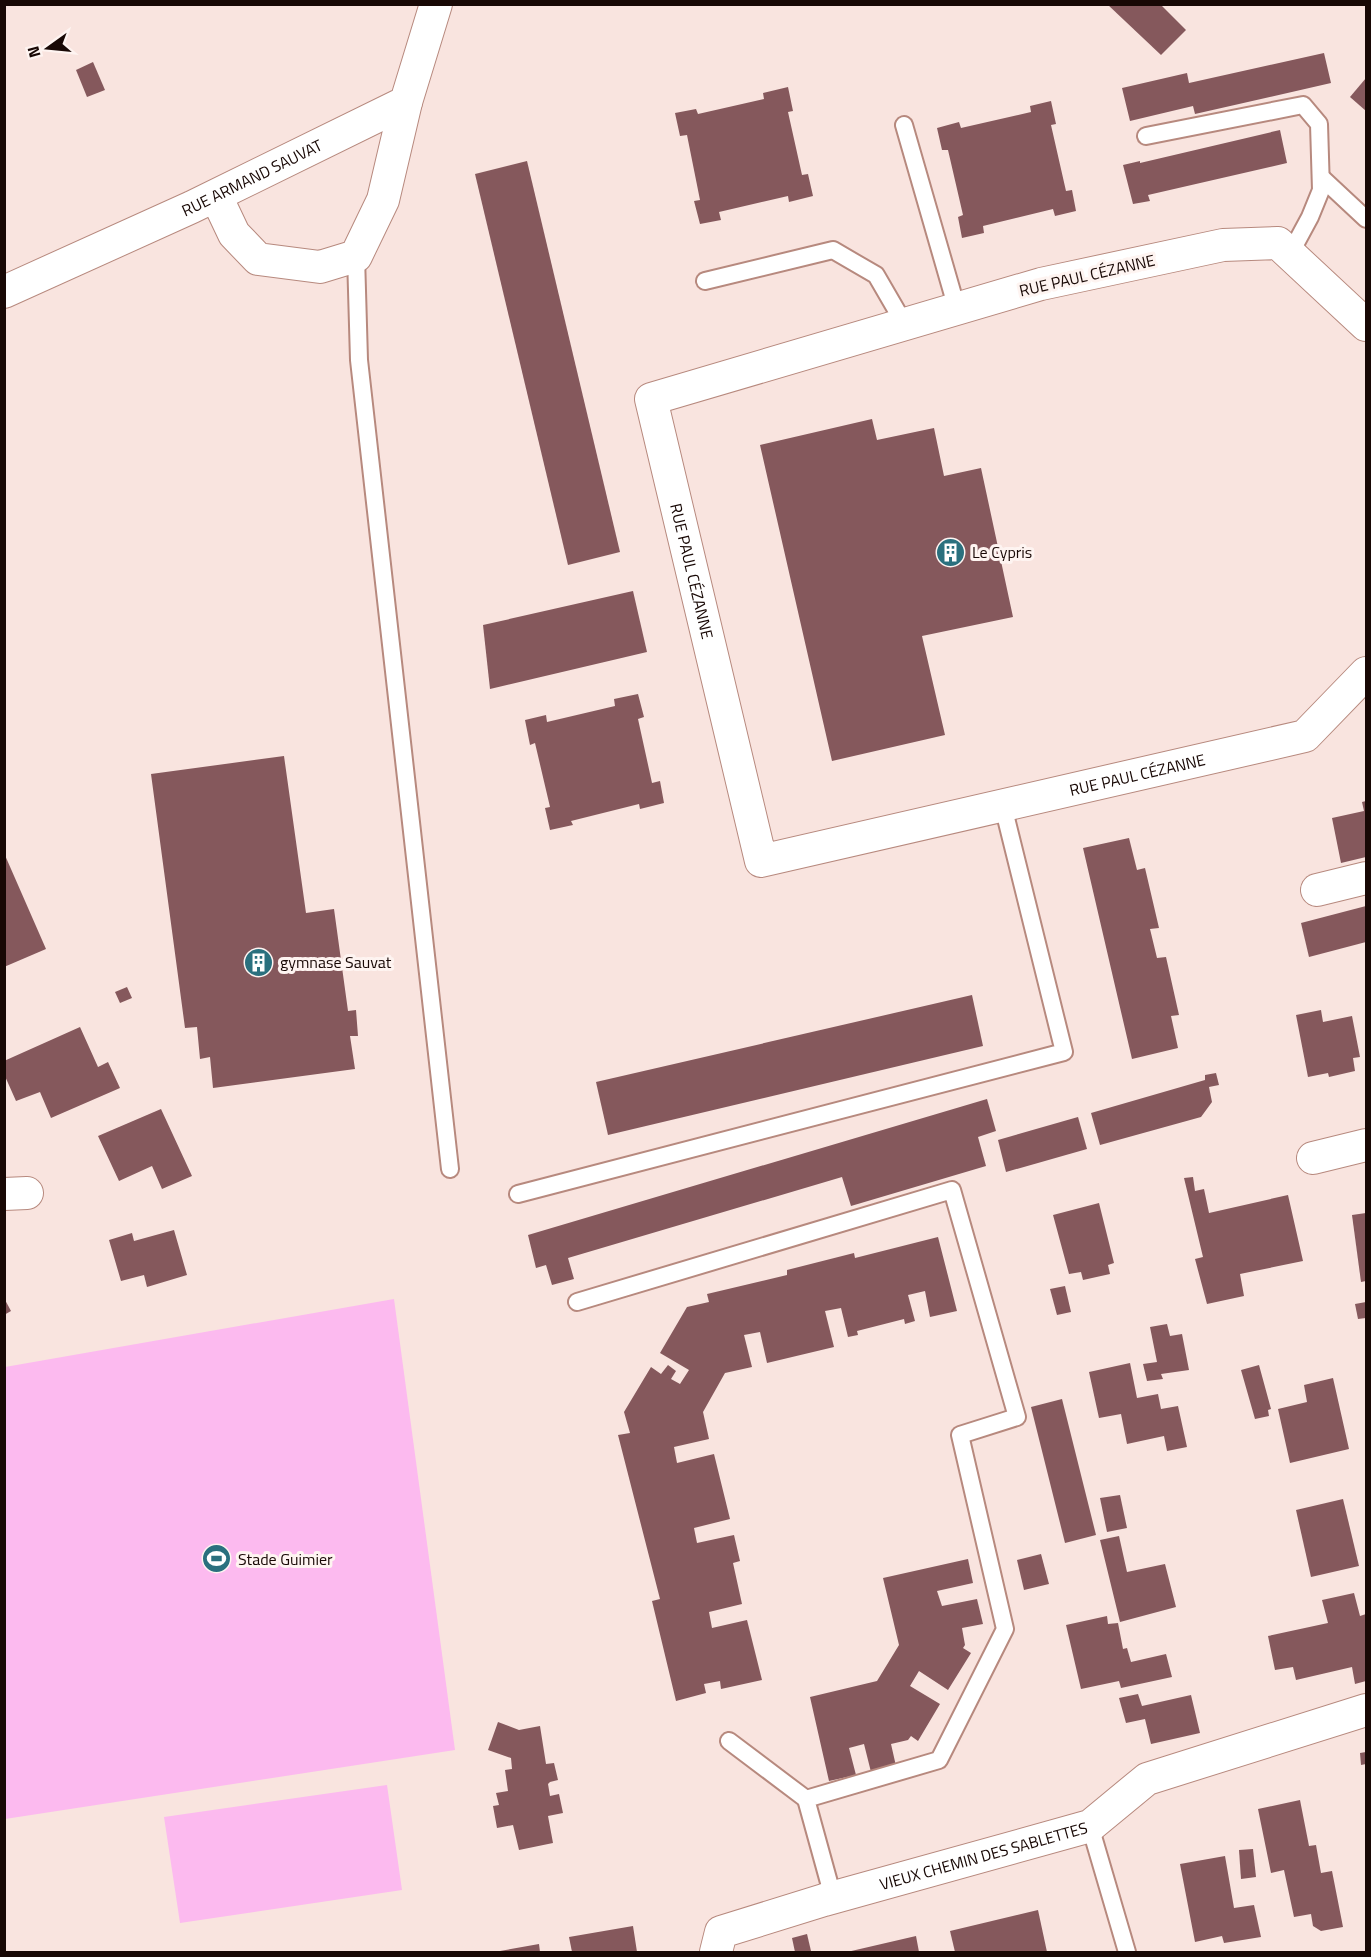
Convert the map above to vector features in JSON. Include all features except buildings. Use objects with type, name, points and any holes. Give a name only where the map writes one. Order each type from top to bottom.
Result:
[{"type":"street","points":[[216,196],[234,234],[258,259],[320,267],[356,256],[382,200],[406,102],[436,4]]},
{"type":"street","name":"RUE ARMAND SAUVAT","points":[[4,292],[216,196],[406,102]]},
{"type":"street","name":"RUE PAUL CÉZANNE","points":[[1366,325],[1278,243],[1223,245],[1041,284],[651,399],[761,861],[1305,736],[1366,673]]},
{"type":"street","points":[[1317,890],[1366,878]]},
{"type":"street","points":[[1313,1158],[1366,1145]]},
{"type":"street","name":"VIEUX CHEMIN DES SABLETTES","points":[[719,1942],[758,1921],[833,1897],[1090,1826],[1147,1779],[1366,1710]]},
{"type":"lane","points":[[1146,136],[1303,105],[1319,124],[1321,190],[1310,217],[1290,254]]},
{"type":"lane","points":[[904,125],[957,309]]},
{"type":"lane","points":[[1321,177],[1366,219]]},
{"type":"lane","points":[[705,281],[833,250],[876,275],[905,325]]},
{"type":"lane","points":[[356,256],[359,360],[450,1169]]},
{"type":"lane","points":[[518,1194],[1064,1052],[1003,806]]},
{"type":"lane","points":[[577,1302],[952,1190],[1017,1417],[960,1435],[1005,1629],[939,1760],[806,1799]]},
{"type":"lane","points":[[729,1741],[806,1799],[833,1897]]},
{"type":"lane","points":[[1090,1826],[1126,1953]]},
{"type":"shaded area","name":"Stade Guimier","points":[[394,1299],[455,1750],[5,1819],[5,1367]]},
{"type":"shaded area","points":[[387,1785],[402,1890],[180,1923],[164,1817]]},
{"type":"place","name":"Le Cypris","points":[[951,552]]},
{"type":"place","name":"gymnase Sauvat","points":[[259,962]]},
{"type":"place","name":"Stade Guimier","points":[[217,1559]]}]
